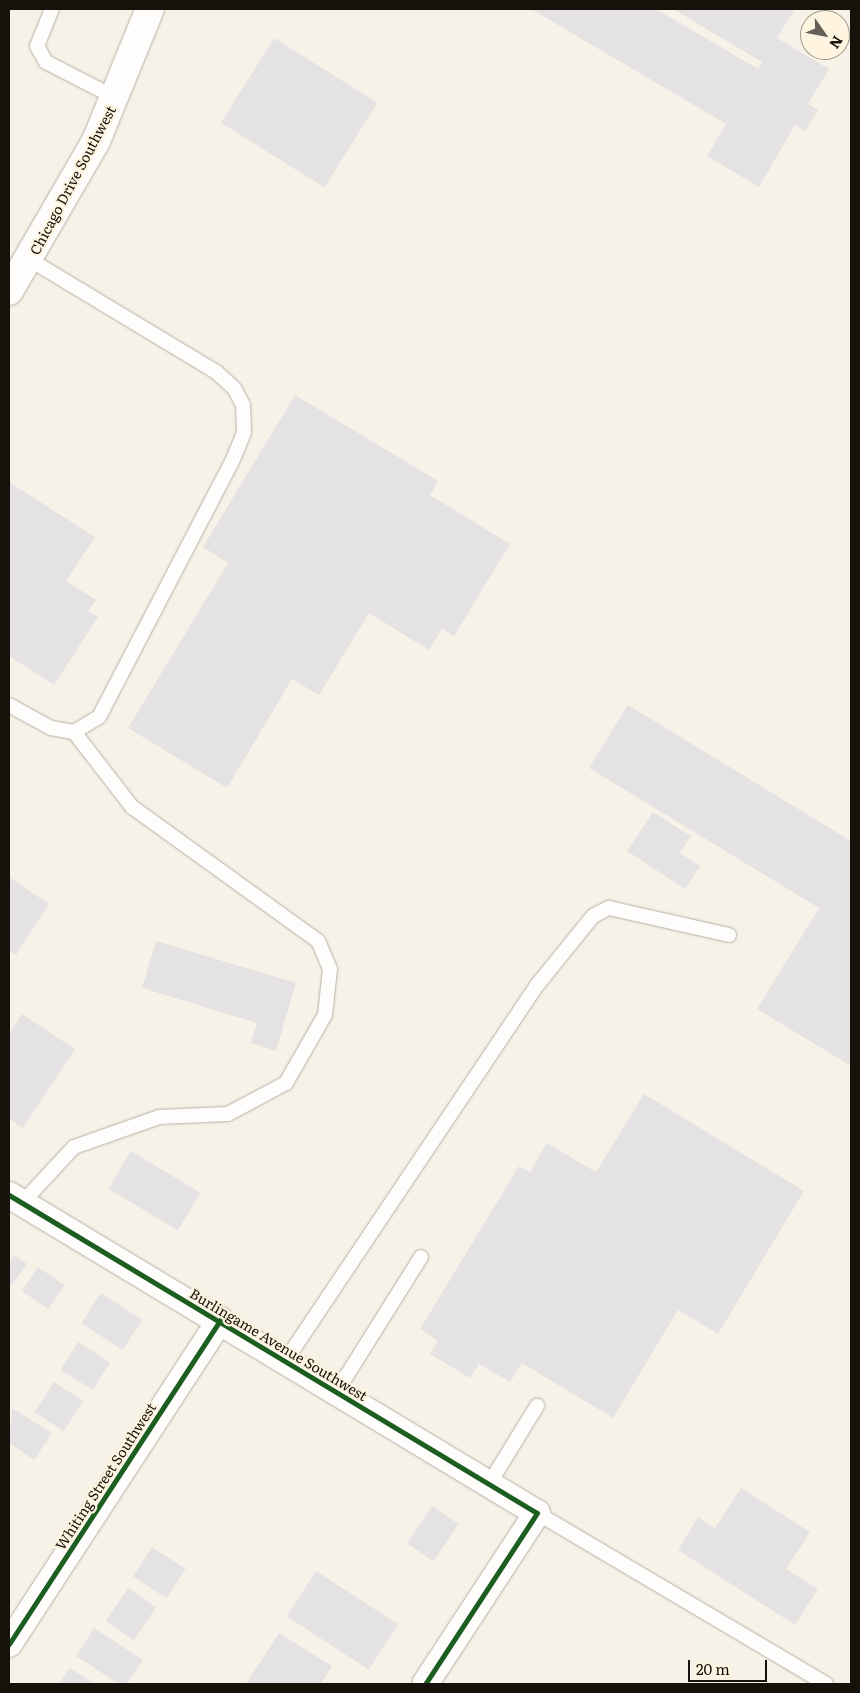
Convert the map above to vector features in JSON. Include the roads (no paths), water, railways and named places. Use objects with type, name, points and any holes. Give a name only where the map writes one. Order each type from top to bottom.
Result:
[{"type":"main road","name":"Chicago Drive Southwest","points":[[9,291],[30,260],[116,98],[150,9]]},
{"type":"street","name":"Burlingame Avenue Southwest","points":[[15,1199],[220,1320],[537,1513]]},
{"type":"street","name":"Whiting Street Southwest","points":[[9,1644],[220,1320]]},
{"type":"street","points":[[426,1684],[537,1513]]},
{"type":"lane","points":[[52,9],[37,46],[46,62],[116,98]]},
{"type":"lane","points":[[30,260],[216,372],[234,388],[243,405],[244,432],[232,462],[99,716],[74,732]]},
{"type":"lane","points":[[9,705],[51,728],[74,732],[132,807],[318,941],[330,969],[325,1015],[286,1083],[228,1114],[159,1116],[74,1147],[15,1199]]},
{"type":"lane","points":[[286,1360],[538,984],[593,916],[608,908],[729,935]]},
{"type":"lane","points":[[337,1391],[421,1257]]},
{"type":"lane","points":[[489,1484],[537,1406]]},
{"type":"lane","points":[[537,1513],[826,1684]]}]
